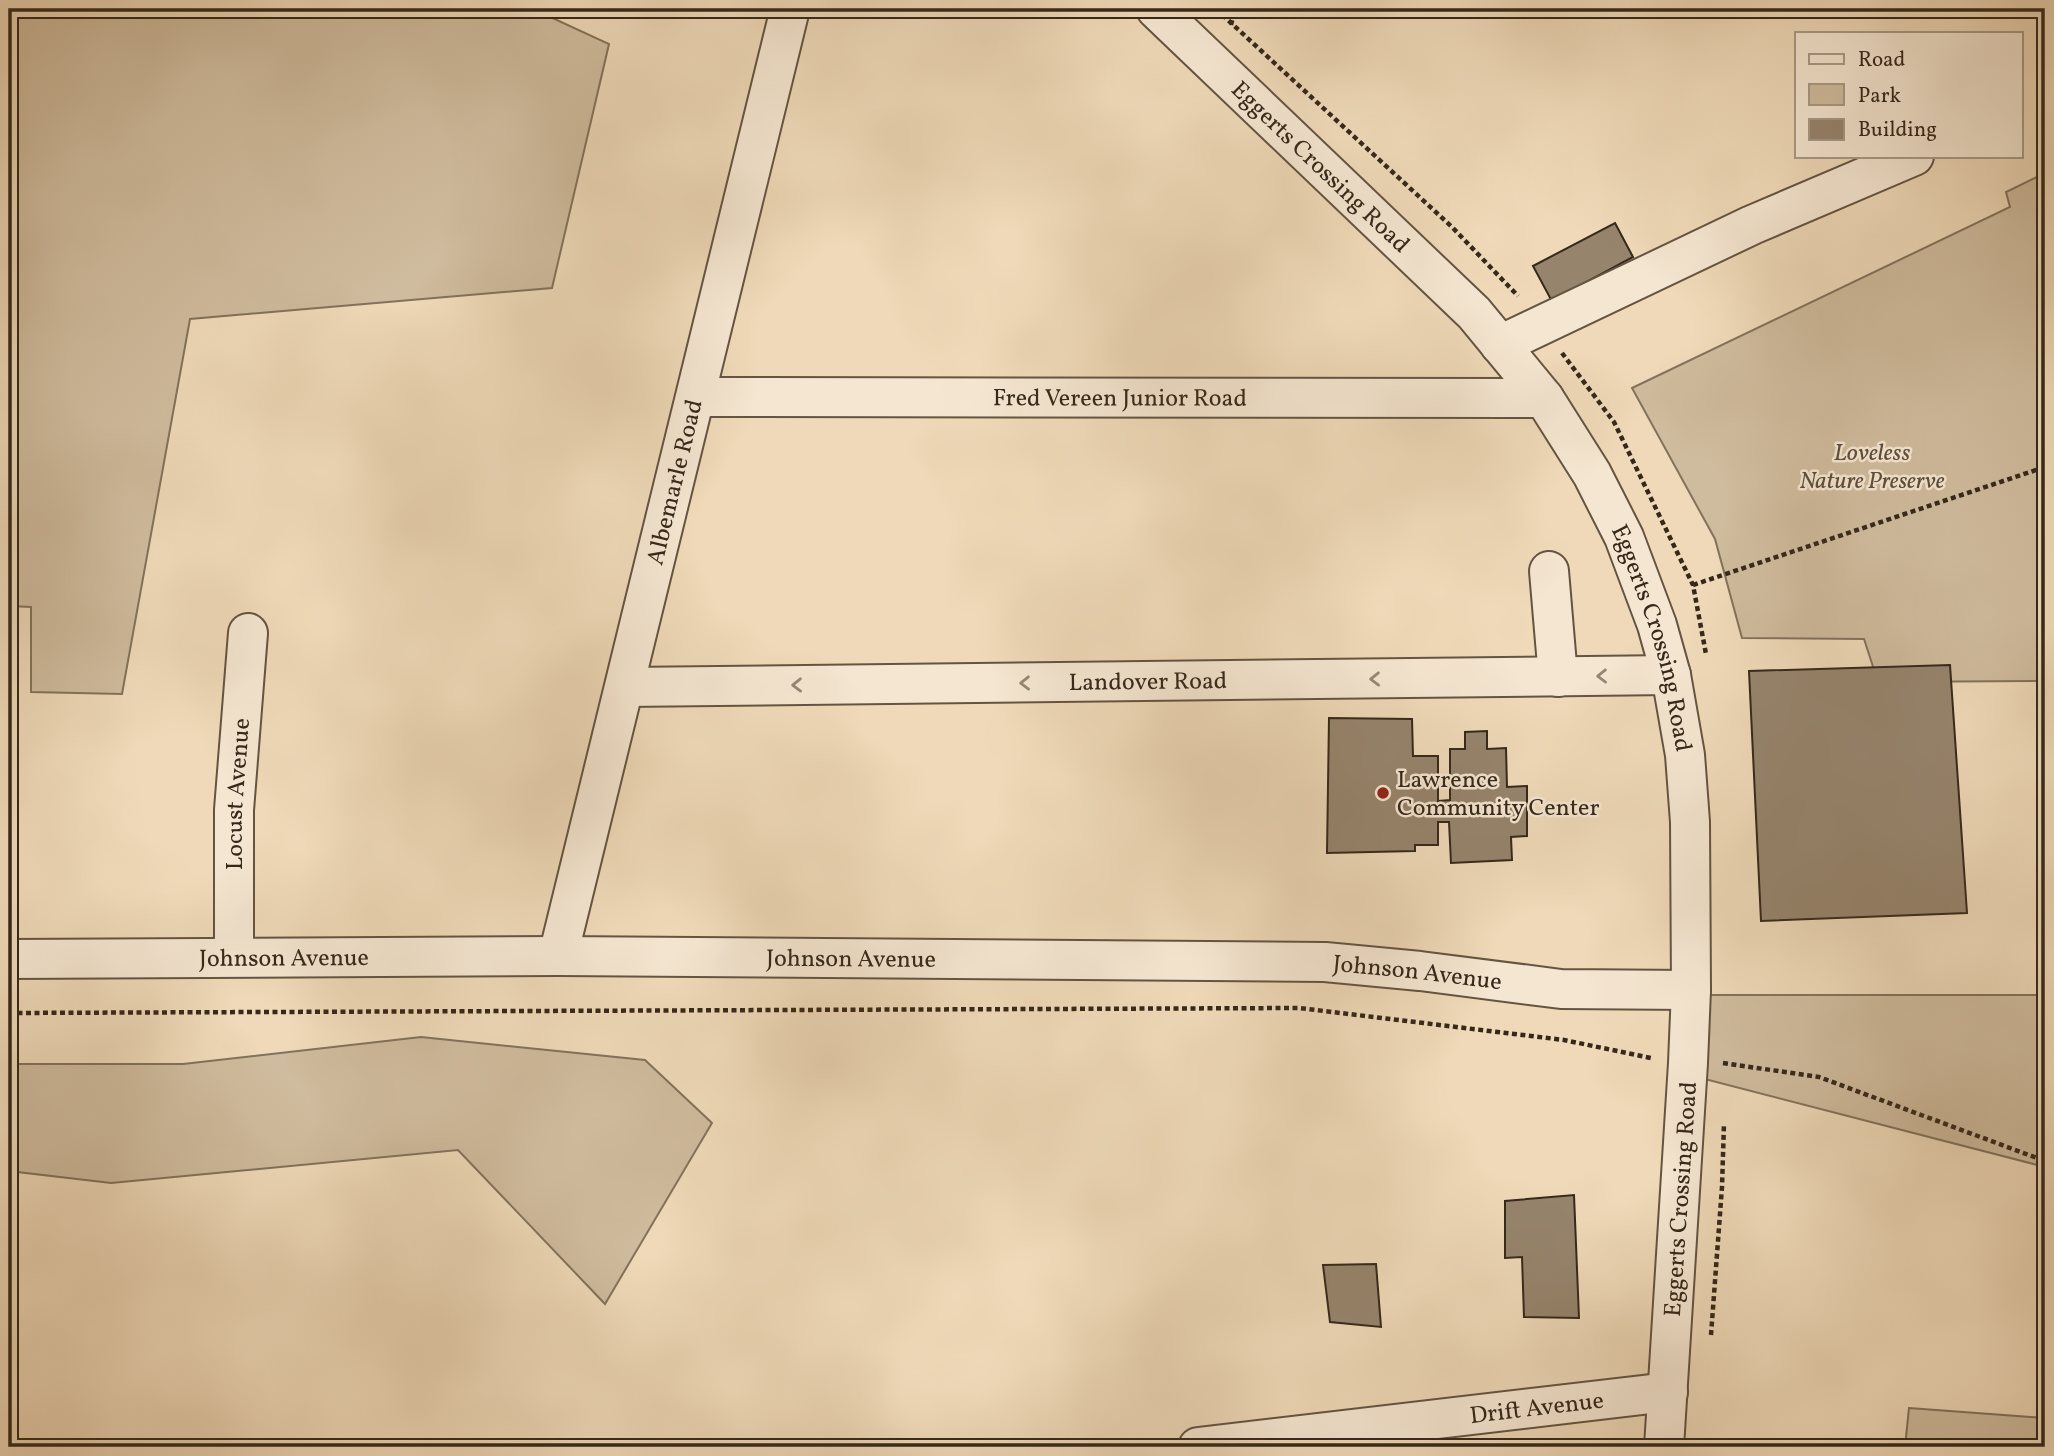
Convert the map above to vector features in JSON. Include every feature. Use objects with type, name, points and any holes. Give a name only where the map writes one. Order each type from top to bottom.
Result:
[{"type":"street","name":"Albemarle Road","points":[[558,956],[790,9]]},
{"type":"street","name":"Eggerts Crossing Road","points":[[1178,17],[1474,313],[1544,398],[1592,474],[1624,537],[1657,625],[1671,676],[1685,755],[1690,822],[1689,1063],[1664,1447]]},
{"type":"street","points":[[1500,345],[1715,242],[1909,158]]},
{"type":"street","name":"Fred Vereen Junior Road","points":[[696,397],[1544,398]]},
{"type":"street","points":[[1549,572],[1558,677]]},
{"type":"street","name":"Locust Avenue","points":[[234,957],[234,810],[248,633]]},
{"type":"street","name":"Landover Road","points":[[625,687],[1671,676]]},
{"type":"street","name":"Johnson Avenue","points":[[9,960],[558,956],[1325,962],[1561,989],[1691,990]]},
{"type":"street","name":"Drift Avenue","points":[[1198,1447],[1668,1392]]},
{"type":"path","points":[[1693,585],[2045,467]]},
{"type":"path","points":[[9,1013],[1299,1009],[1564,1040],[1636,1056],[1689,1063],[1726,1063],[1819,1077],[2045,1161]]},
{"type":"green space","points":[[9,9],[533,9],[609,44],[552,288],[190,319],[122,694],[31,692],[31,607],[9,606]]},
{"type":"green space","name":"Loveless Nature Preserve","points":[[2045,173],[2045,681],[1878,682],[1864,639],[1742,638],[1715,539],[1632,388],[2010,207],[2006,192]]},
{"type":"green space","points":[[1677,995],[2045,995],[2045,1167],[1670,1070]]},
{"type":"green space","points":[[421,1037],[645,1060],[712,1123],[605,1304],[458,1150],[111,1183],[9,1171],[9,1064],[183,1064]]},
{"type":"green space","points":[[1909,1408],[2045,1418],[2045,1447],[1905,1447]]},
{"type":"building","points":[[1615,223],[1633,257],[1577,287],[1581,293],[1555,307],[1533,266]]},
{"type":"building","points":[[1950,665],[1967,913],[1761,921],[1749,671]]},
{"type":"building","name":"Lawrence Community Center","points":[[1329,718],[1412,719],[1413,756],[1438,756],[1438,801],[1450,800],[1450,749],[1465,749],[1465,732],[1487,731],[1487,749],[1506,748],[1507,787],[1527,786],[1527,836],[1511,837],[1512,860],[1451,863],[1449,822],[1438,822],[1438,845],[1415,845],[1415,851],[1327,853]]},
{"type":"building","points":[[1574,1195],[1579,1318],[1524,1317],[1522,1257],[1505,1258],[1505,1201]]},
{"type":"building","points":[[1376,1264],[1381,1327],[1330,1322],[1323,1265]]},
{"type":"place","name":"Lawrence Community Center","points":[[1383,793]]}]
